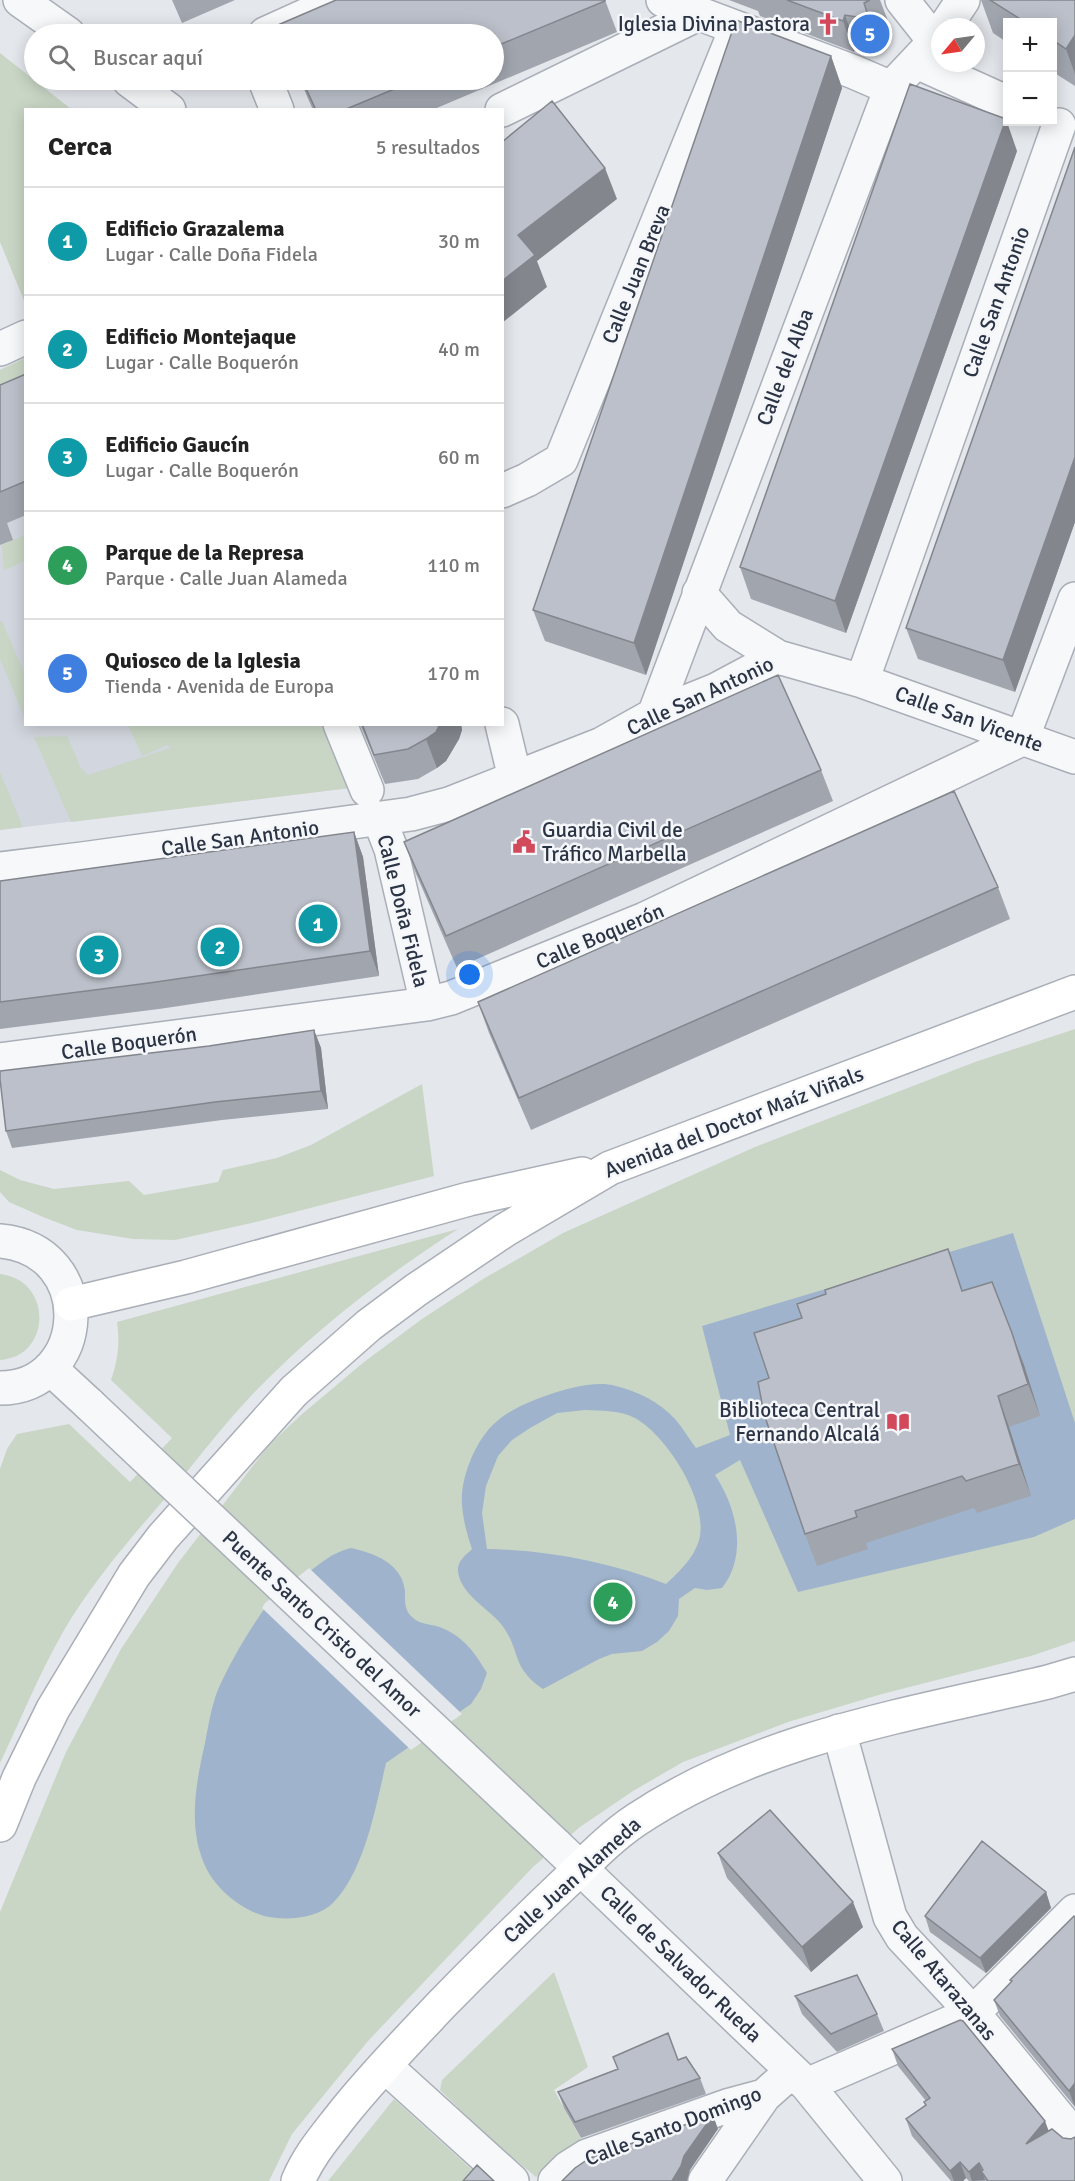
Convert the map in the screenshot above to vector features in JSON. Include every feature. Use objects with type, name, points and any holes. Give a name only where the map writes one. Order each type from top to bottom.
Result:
[{"type":"street","points":[[20,0],[54,24]]},
{"type":"street","points":[[287,24],[340,0]]},
{"type":"street","points":[[663,0],[891,88]]},
{"type":"street","points":[[902,0],[931,38]]},
{"type":"street","name":"Calle del Alba","points":[[951,18],[963,0]]},
{"type":"street","points":[[504,109],[700,13]]},
{"type":"street","name":"Calle Juan Breva","points":[[504,490],[561,460],[736,27]]},
{"type":"street","name":"Calle del Alba","points":[[654,715],[891,88],[931,45]]},
{"type":"street","points":[[970,72],[1003,99]]},
{"type":"street","points":[[143,90],[167,108]]},
{"type":"street","points":[[269,90],[276,108]]},
{"type":"street","name":"Calle San Antonio","points":[[699,593],[728,626],[778,657],[862,681],[1062,125]]},
{"type":"street","points":[[0,349],[24,338]]},
{"type":"street","points":[[1022,739],[1075,598]]},
{"type":"street","name":"Calle San Antonio","points":[[0,869],[82,860],[373,804],[411,814],[449,804],[603,744],[654,715],[716,690],[778,657]]},
{"type":"street","name":"Calle San Vicente","points":[[862,681],[1075,757]]},
{"type":"street","name":"Calle Doña Fidela","points":[[341,726],[391,849],[427,1004]]},
{"type":"street","points":[[502,726],[515,778]]},
{"type":"street","name":"Calle Boquerón","points":[[0,1060],[427,1004],[451,998],[645,919],[1022,739]]},
{"type":"street","name":"Avenida del Doctor Maíz Viñals","points":[[0,1825],[19,1778],[53,1709],[134,1575],[171,1529],[294,1391],[369,1325],[505,1230],[610,1168],[1075,992]]},
{"type":"street","points":[[71,1304],[186,1277],[469,1199],[610,1168]]},
{"type":"street","points":[[0,1241],[16,1242],[36,1251],[53,1265],[65,1283],[71,1304],[71,1327],[68,1338],[64,1349],[50,1368],[32,1381],[9,1388],[0,1388]]},
{"type":"street","name":"Puente Santo Cristo del Amor","points":[[50,1368],[555,1844]]},
{"type":"street","name":"Calle Juan Alameda","points":[[298,2181],[308,2158],[385,2066],[495,1949],[608,1842],[634,1821],[703,1780],[744,1762],[839,1731],[1075,1674]]},
{"type":"street","name":"Calle Atarazanas","points":[[839,1731],[890,1917],[902,1936],[973,2013],[1075,2136]]},
{"type":"street","name":"Calle de Salvador Rueda","points":[[555,1844],[799,2078],[885,2181]]},
{"type":"street","points":[[973,2013],[1075,1911]]},
{"type":"street","name":"Calle Santo Domingo","points":[[555,2181],[568,2168],[587,2156],[726,2106],[764,2096],[799,2078],[973,2013]]},
{"type":"street","points":[[385,2066],[512,2181]]},
{"type":"street","points":[[705,2181],[764,2096]]},
{"type":"shaded area","points":[[24,358],[24,726],[324,726],[350,788],[0,830],[0,370]]},
{"type":"green space","points":[[0,53],[24,72],[24,90],[47,90],[70,108],[24,108],[24,301],[0,242]]},
{"type":"green space","points":[[24,358],[24,399],[0,411],[0,370]]},
{"type":"green space","points":[[24,535],[24,561],[4,570],[2,545]]},
{"type":"green space","points":[[2,621],[24,673],[24,717],[0,659],[0,622]]},
{"type":"green space","points":[[128,726],[324,726],[350,788],[71,822],[34,737],[67,736],[81,768],[88,775],[170,748],[168,745],[142,756]]},
{"type":"green space","points":[[0,772],[23,827],[0,830]]},
{"type":"green space","points":[[1075,1029],[1075,1641],[1031,1656],[882,1694],[788,1722],[683,1762],[633,1791],[580,1827],[533,1867],[368,2041],[292,2134],[269,2181],[0,2181],[0,1912],[66,1752],[121,1649],[178,1563],[269,1445],[364,1362],[422,1319],[483,1279],[563,1233],[755,1147],[975,1062]]},
{"type":"green space","points":[[422,1084],[434,1176],[260,1221],[175,1240],[133,1239],[77,1230],[9,1202],[0,1192],[0,1170],[20,1180],[54,1189],[129,1181],[144,1195],[218,1182],[223,1170],[277,1158],[311,1145]]},
{"type":"green space","points":[[458,1229],[402,1267],[323,1328],[274,1373],[229,1421],[112,1561],[86,1596],[46,1663],[0,1763],[0,1469],[7,1449],[17,1434],[69,1424],[130,1482],[172,1438],[111,1380],[118,1351],[117,1322]]},
{"type":"green space","points":[[0,1274],[18,1279],[30,1290],[37,1303],[39,1319],[37,1333],[29,1347],[17,1356],[0,1360]]},
{"type":"green space","points":[[554,1972],[588,2067],[554,2090],[581,2139],[536,2177],[485,2134],[440,2090],[442,2080]]},
{"type":"green space","points":[[394,2099],[482,2179],[480,2181],[328,2181]]},
{"type":"water","points":[[1013,1233],[1075,1423],[1075,1519],[1034,1537],[798,1592],[740,1460],[715,1475],[729,1502],[737,1532],[735,1561],[722,1588],[707,1590],[695,1588],[679,1599],[678,1616],[669,1631],[642,1651],[612,1654],[543,1689],[525,1673],[512,1642],[501,1624],[469,1594],[460,1579],[459,1564],[472,1549],[462,1504],[464,1483],[471,1460],[489,1429],[510,1412],[557,1392],[594,1384],[624,1388],[655,1402],[675,1419],[696,1448],[730,1435],[702,1326]],"holes":[[[585,1410],[611,1411],[635,1418],[660,1439],[691,1487],[697,1504],[700,1536],[691,1557],[666,1584],[623,1569],[578,1559],[532,1552],[487,1549],[482,1513],[486,1486],[498,1456],[512,1440],[557,1413]]]},
{"type":"water","points":[[351,1548],[377,1556],[393,1566],[403,1581],[409,1614],[419,1622],[438,1626],[457,1636],[473,1652],[487,1673],[481,1689],[471,1704],[386,1763],[368,1837],[361,1856],[344,1889],[333,1903],[318,1912],[300,1917],[264,1916],[230,1898],[216,1884],[200,1853],[195,1821],[196,1790],[212,1709],[230,1665],[270,1602],[326,1559]]},
{"type":"pier","points":[[309,1568],[462,1714],[411,1750],[262,1608],[265,1603]]},
{"type":"building","points":[[336,0],[605,0],[504,43],[504,24],[280,24]]},
{"type":"building","points":[[787,0],[870,0],[864,3],[869,19],[845,15],[843,21]]},
{"type":"building","points":[[990,0],[1075,0],[1075,35],[1066,49],[1057,43],[1057,18],[1019,18]]},
{"type":"building","points":[[736,20],[831,56],[634,643],[533,610]]},
{"type":"building","points":[[910,84],[1003,118],[1004,126],[835,601],[740,567]]},
{"type":"building","points":[[307,90],[392,90],[349,108],[315,108]]},
{"type":"building","points":[[552,101],[605,168],[518,235],[535,255],[504,279],[504,140]]},
{"type":"building","points":[[1075,147],[1075,457],[1003,660],[906,628]]},
{"type":"building","points":[[24,375],[24,482],[0,492],[0,385]]},
{"type":"building","points":[[778,675],[821,770],[446,936],[404,842]]},
{"type":"building","points":[[363,726],[439,726],[436,732],[408,749],[374,755]]},
{"type":"building","points":[[954,791],[998,887],[519,1098],[478,1002]]},
{"type":"building","points":[[354,832],[370,951],[0,1002],[0,881]]},
{"type":"building","points":[[314,1030],[321,1091],[215,1102],[6,1131],[0,1071],[209,1046]]},
{"type":"building","name":"Biblioteca Central Fernando Alcalá","points":[[948,1249],[962,1291],[992,1282],[1012,1333],[1028,1384],[998,1396],[1019,1464],[966,1481],[962,1476],[855,1511],[857,1517],[805,1534],[764,1414],[758,1382],[769,1378],[754,1333],[802,1318],[797,1304],[826,1294],[825,1290]]},
{"type":"building","points":[[770,1810],[853,1902],[802,1947],[718,1853]]},
{"type":"building","points":[[982,1841],[1046,1892],[980,1958],[925,1916]]},
{"type":"building","points":[[1074,1916],[1075,2083],[1069,2091],[994,2000],[1012,1981],[1010,1980]]},
{"type":"building","points":[[857,1975],[877,2014],[831,2034],[795,1996]]},
{"type":"building","points":[[960,2020],[1045,2121],[1026,2144],[1052,2129],[1063,2138],[1075,2137],[1075,2181],[988,2181],[979,2163],[969,2172],[960,2162],[950,2171],[906,2119],[926,2105],[924,2102],[930,2098],[892,2049]]},
{"type":"building","points":[[668,2033],[678,2060],[686,2057],[700,2078],[575,2122],[558,2092],[618,2069],[613,2057]]},
{"type":"building","points":[[713,2115],[684,2156],[672,2181],[562,2181],[590,2158]]},
{"type":"building","points":[[477,2165],[494,2181],[463,2181]]},
{"type":"place","name":"Iglesia Divina Pastora","points":[[828,24]]},
{"type":"place","name":"Quiosco de la Iglesia","points":[[870,34]]},
{"type":"place","name":"Guardia Civil de Tráfico Marbella","points":[[524,842]]},
{"type":"place","name":"Edificio Grazalema","points":[[318,924]]},
{"type":"place","name":"Edificio Montejaque","points":[[220,947]]},
{"type":"place","name":"Edificio Gaucín","points":[[99,955]]},
{"type":"place","name":"Biblioteca Central Fernando Alcalá","points":[[898,1422]]},
{"type":"place","name":"Parque de la Represa","points":[[613,1602]]}]
